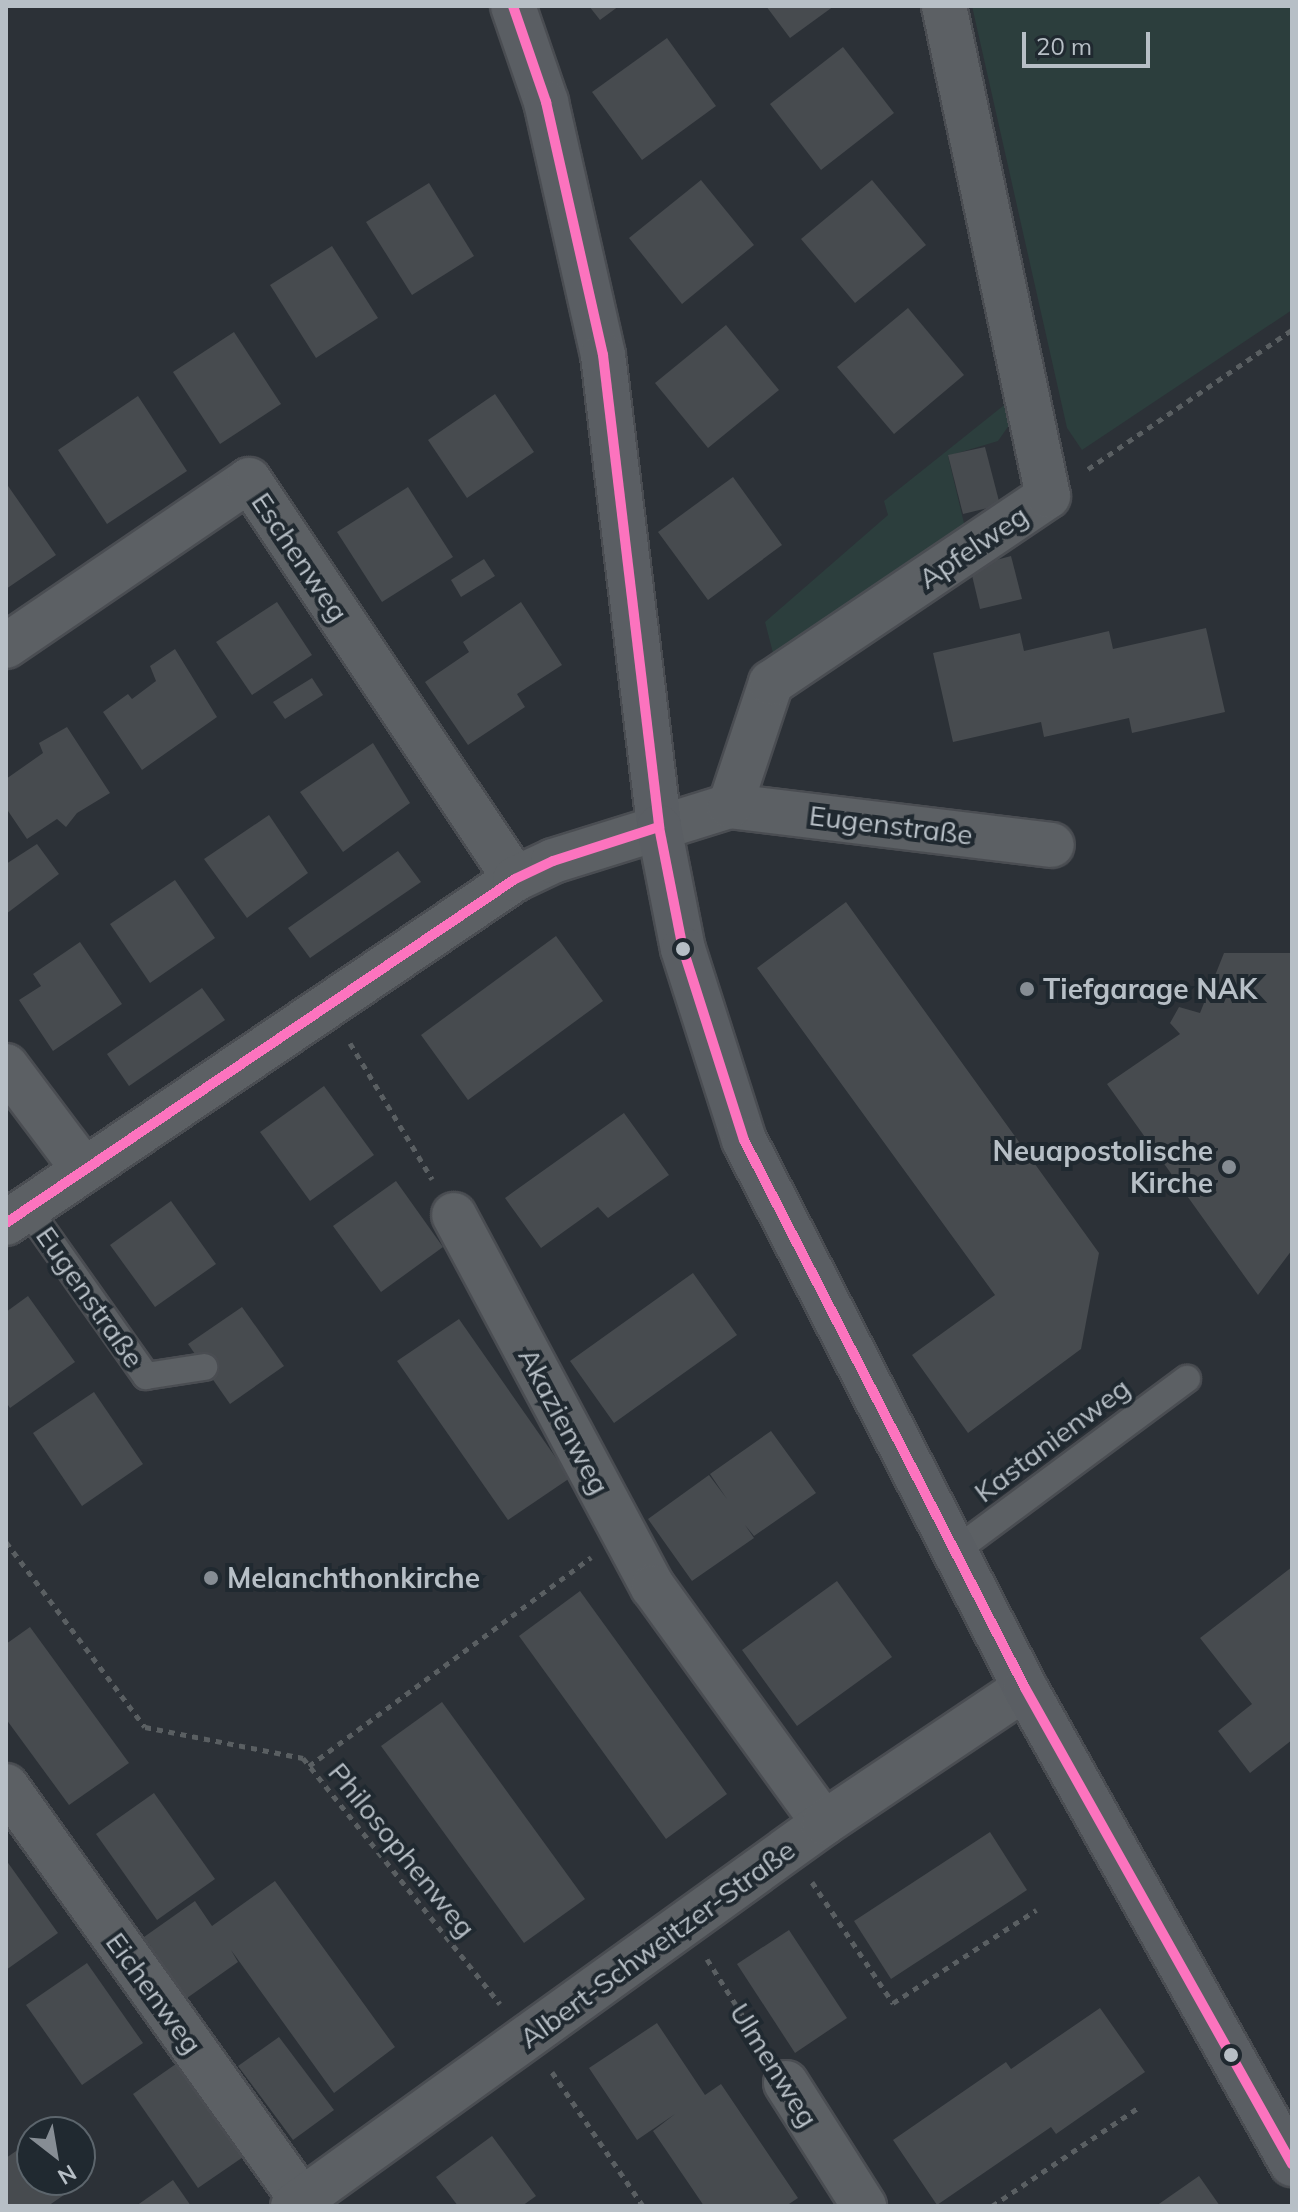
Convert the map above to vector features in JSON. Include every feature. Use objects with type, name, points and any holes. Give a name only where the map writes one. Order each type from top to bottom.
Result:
[{"type":"main road","points":[[513,6],[546,102],[603,355],[659,827],[683,949],[744,1140],[1025,1688],[1285,2143]]},
{"type":"street","name":"Apfelweg","points":[[730,806],[771,683],[1048,496],[944,6]]},
{"type":"street","name":"Eschenweg","points":[[6,646],[249,480],[515,879]]},
{"type":"street","points":[[659,827],[730,806]]},
{"type":"street","name":"Eugenstraße","points":[[730,806],[1052,845]]},
{"type":"street","name":"Eugenstraße","points":[[17,1216],[515,879],[553,861],[659,827]]},
{"type":"street","points":[[6,1066],[84,1170]]},
{"type":"street","name":"Akazienweg","points":[[454,1215],[653,1587],[806,1836]]},
{"type":"street","name":"Albert-Schweitzer-Straße","points":[[297,2203],[806,1836],[1025,1688]]},
{"type":"street","name":"Eichenweg","points":[[6,1786],[297,2203]]},
{"type":"street","name":"Ulmenweg","points":[[786,2083],[864,2206]]},
{"type":"lane","name":"Eugenstraße","points":[[17,1216],[146,1376],[204,1367]]},
{"type":"lane","name":"Kastanienweg","points":[[955,1551],[1187,1379]]},
{"type":"path","points":[[1048,496],[1292,330]]},
{"type":"path","points":[[327,1005],[454,1215]]},
{"type":"path","points":[[309,1766],[624,1533]]},
{"type":"path","name":"Philosophenweg","points":[[6,1542],[145,1727],[303,1758],[527,2037],[643,2206]]},
{"type":"path","points":[[806,1836],[893,2003],[1036,1910]]},
{"type":"path","name":"Ulmenweg","points":[[684,1923],[786,2083]]},
{"type":"path","points":[[992,2206],[1141,2106]]},
{"type":"shaded area","points":[[972,6],[1292,6],[1292,310],[1082,450],[1067,428]]},
{"type":"shaded area","points":[[1018,394],[1017,414],[998,441],[948,456],[968,540],[780,661],[773,653],[765,622],[888,515],[884,501]]},
{"type":"building","points":[[589,6],[619,6],[600,20]]},
{"type":"building","points":[[766,6],[834,6],[790,38]]},
{"type":"building","points":[[667,38],[716,106],[642,160],[592,92]]},
{"type":"building","points":[[843,47],[894,113],[821,170],[770,104]]},
{"type":"building","points":[[701,180],[754,245],[682,304],[629,238]]},
{"type":"building","points":[[872,180],[926,245],[855,303],[801,239]]},
{"type":"building","points":[[429,183],[474,256],[412,295],[366,222]]},
{"type":"building","points":[[332,246],[378,318],[316,358],[270,285]]},
{"type":"building","points":[[908,308],[964,375],[894,434],[837,367]]},
{"type":"building","points":[[726,325],[779,390],[708,448],[655,383]]},
{"type":"building","points":[[234,332],[281,404],[220,444],[173,372]]},
{"type":"building","points":[[495,394],[534,452],[467,498],[428,440]]},
{"type":"building","points":[[138,396],[187,471],[107,524],[58,450]]},
{"type":"building","points":[[985,447],[1000,505],[963,514],[948,455]]},
{"type":"building","points":[[733,477],[782,545],[708,600],[658,532]]},
{"type":"building","points":[[6,483],[56,555],[6,589]]},
{"type":"building","points":[[408,487],[453,557],[382,602],[337,532]]},
{"type":"building","points":[[1011,556],[1022,599],[980,609],[970,567]]},
{"type":"building","points":[[484,559],[495,576],[461,597],[451,580]]},
{"type":"building","points":[[277,602],[312,655],[252,695],[216,642]]},
{"type":"building","points":[[521,602],[562,665],[517,694],[525,707],[468,745],[425,682],[469,652],[463,642]]},
{"type":"building","points":[[1206,628],[1225,712],[1132,733],[1129,718],[1044,737],[1041,722],[953,742],[933,653],[1020,633],[1024,651],[1109,631],[1113,649]]},
{"type":"building","points":[[175,649],[217,717],[142,770],[103,712],[128,694],[132,699],[156,681],[150,666]]},
{"type":"building","points":[[312,678],[323,695],[285,719],[273,702]]},
{"type":"building","points":[[67,727],[110,793],[77,813],[66,827],[57,819],[27,839],[6,808],[6,779],[43,753],[39,743]]},
{"type":"building","points":[[373,743],[410,803],[343,852],[300,792]]},
{"type":"building","points":[[269,815],[308,873],[247,918],[204,859]]},
{"type":"building","points":[[37,844],[59,874],[6,914],[6,864]]},
{"type":"building","points":[[398,851],[421,882],[310,958],[288,928]]},
{"type":"building","points":[[175,880],[215,938],[150,983],[110,924]]},
{"type":"building","points":[[846,902],[1099,1253],[1081,1349],[968,1433],[912,1355],[995,1295],[757,968]]},
{"type":"building","points":[[556,936],[603,1001],[468,1100],[421,1035]]},
{"type":"building","points":[[80,942],[122,1004],[53,1051],[19,1000],[41,986],[33,974]]},
{"type":"building","name":"Neuapostolische Kirche","points":[[1224,953],[1292,953],[1292,1250],[1258,1295],[1107,1084],[1180,1034],[1170,1023],[1179,1007],[1200,1013]]},
{"type":"building","points":[[202,988],[225,1020],[129,1086],[107,1054]]},
{"type":"building","points":[[324,1086],[374,1155],[310,1201],[260,1132]]},
{"type":"building","points":[[624,1113],[669,1175],[608,1218],[598,1207],[541,1248],[505,1198]]},
{"type":"building","points":[[396,1181],[443,1247],[381,1292],[333,1226]]},
{"type":"building","points":[[171,1201],[216,1264],[155,1307],[110,1245]]},
{"type":"building","points":[[693,1273],[737,1335],[614,1423],[570,1361]]},
{"type":"building","points":[[28,1296],[75,1362],[10,1408],[6,1402],[6,1312]]},
{"type":"building","points":[[242,1307],[284,1366],[230,1404],[188,1344]]},
{"type":"building","points":[[459,1319],[570,1478],[508,1520],[397,1361]]},
{"type":"building","points":[[94,1392],[143,1464],[82,1506],[33,1433]]},
{"type":"building","points":[[771,1431],[816,1493],[754,1536],[745,1525],[754,1538],[692,1581],[648,1519],[709,1475],[727,1499],[710,1474]]},
{"type":"building","points":[[1292,1567],[1292,1740],[1250,1773],[1218,1731],[1252,1704],[1200,1638]]},
{"type":"building","points":[[837,1581],[892,1657],[797,1726],[742,1650]]},
{"type":"building","points":[[580,1591],[727,1794],[666,1839],[519,1636]]},
{"type":"building","points":[[30,1627],[129,1763],[69,1805],[6,1719],[6,1644]]},
{"type":"building","points":[[442,1702],[585,1899],[524,1943],[381,1746]]},
{"type":"building","points":[[154,1793],[215,1879],[157,1920],[96,1834]]},
{"type":"building","points":[[990,1832],[1027,1890],[891,1979],[854,1921]]},
{"type":"building","points":[[6,1860],[58,1933],[6,1970]]},
{"type":"building","points":[[275,1881],[395,2047],[334,2093],[231,1950],[238,1962],[187,1998],[144,1937],[195,1901],[212,1926]]},
{"type":"building","points":[[789,1930],[847,2018],[795,2053],[737,1964]]},
{"type":"building","points":[[87,1963],[143,2043],[82,2085],[26,2005]]},
{"type":"building","points":[[1100,2008],[1145,2072],[1056,2134],[1051,2127],[937,2205],[893,2140],[1006,2062],[1011,2069]]},
{"type":"building","points":[[657,2023],[705,2095],[721,2084],[798,2198],[786,2206],[704,2206],[653,2131],[675,2114],[637,2140],[589,2068]]},
{"type":"building","points":[[279,2037],[334,2110],[293,2140],[238,2066]]},
{"type":"building","points":[[183,2059],[249,2153],[198,2188],[133,2094]]},
{"type":"building","points":[[492,2136],[536,2196],[522,2206],[458,2206],[436,2177]]},
{"type":"building","points":[[16,2151],[16,2196],[62,2196],[48,2206],[6,2206],[6,2158]]},
{"type":"building","points":[[1199,2176],[1220,2206],[1156,2206]]},
{"type":"building","points":[[173,2180],[191,2206],[136,2206]]},
{"type":"transit line","points":[[513,6],[546,102],[603,355],[659,827],[683,949],[744,1140],[1025,1688],[1292,2164]]},
{"type":"transit line","points":[[6,1223],[515,879],[553,861],[659,827]]},
{"type":"place","name":"Tiefgarage NAK","points":[[1027,989]]},
{"type":"place","name":"Neuapostolische Kirche","points":[[1229,1167]]},
{"type":"place","name":"Melanchthonkirche","points":[[211,1578]]}]
